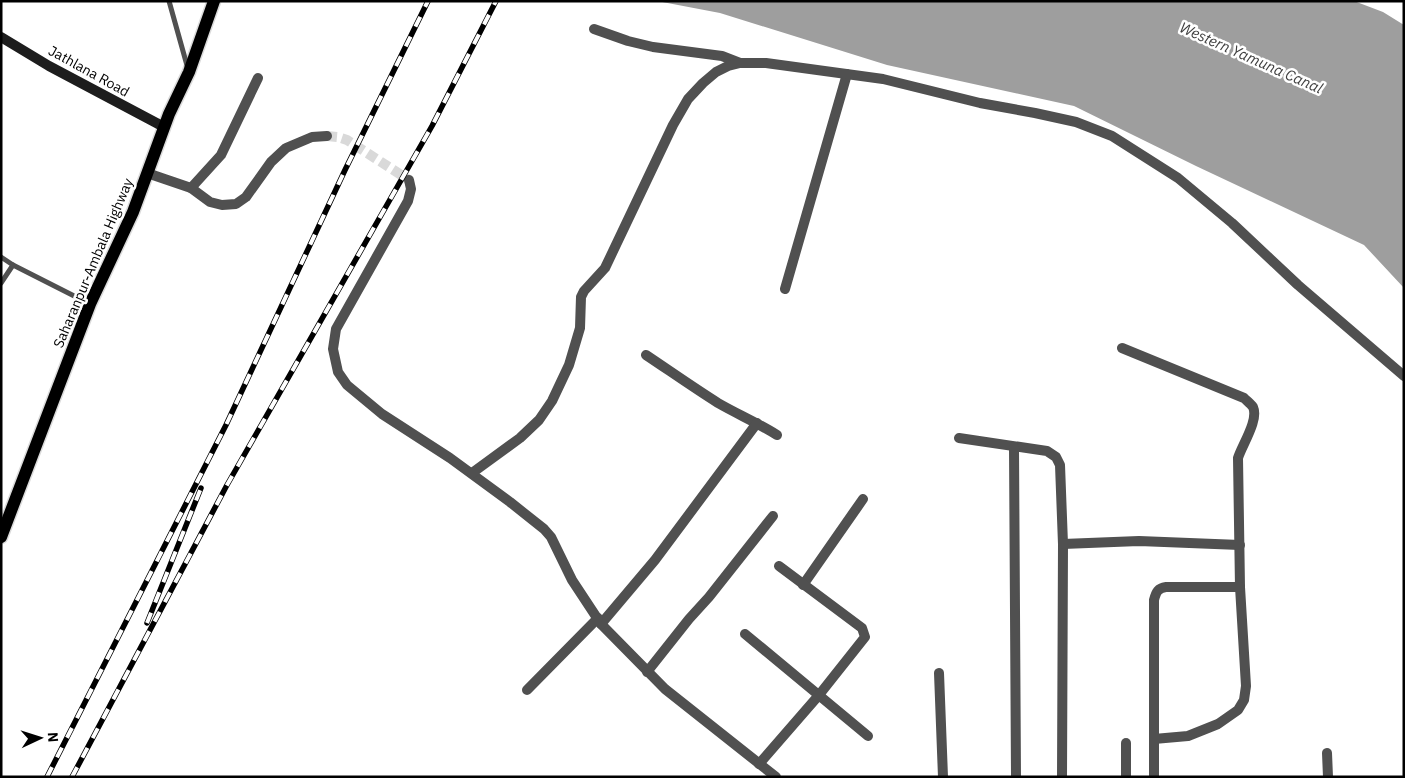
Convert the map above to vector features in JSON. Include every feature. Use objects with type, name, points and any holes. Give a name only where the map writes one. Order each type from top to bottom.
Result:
[{"type":"main road","name":"Saharanpur-Ambala Highway","points":[[1,537],[90,304],[133,212],[164,127],[188,72],[214,1]]},
{"type":"street","points":[[594,29],[628,41],[653,47],[722,56],[740,63]]},
{"type":"street","name":"Jathlana Road","points":[[1,37],[49,66],[164,127]]},
{"type":"street","points":[[472,474],[520,438],[539,420],[552,400],[569,365],[580,328],[581,297],[584,291],[605,268],[673,125],[688,99],[703,83],[716,72],[740,63],[766,62],[883,79],[980,103],[1076,122],[1112,136],[1185,184],[1232,223],[1298,285],[1404,376]]},
{"type":"street","points":[[785,289],[847,74]]},
{"type":"street","points":[[191,188],[221,155],[258,78]]},
{"type":"street","points":[[147,173],[191,188],[210,202],[222,205],[236,204],[246,197],[271,162],[286,148],[312,137],[327,136]]},
{"type":"street","points":[[408,180],[411,188],[408,200],[336,329],[333,349],[338,372],[347,385],[382,414],[472,474],[510,502],[550,537],[572,580],[600,621],[647,672],[665,689],[776,777]]},
{"type":"street","points":[[1122,348],[1244,398],[1253,406],[1255,416],[1238,458],[1240,587],[1246,686],[1244,700],[1238,710],[1218,724],[1188,736],[1154,739]]},
{"type":"street","points":[[646,355],[718,402],[777,435]]},
{"type":"street","points":[[527,690],[600,621],[655,560],[757,423]]},
{"type":"street","points":[[959,438],[1047,451],[1053,454],[1059,461],[1061,470],[1062,544],[1062,777]]},
{"type":"street","points":[[1014,447],[1016,777]]},
{"type":"street","points":[[803,585],[863,499]]},
{"type":"street","points":[[647,672],[773,516]]},
{"type":"street","points":[[1062,544],[1139,541],[1240,545]]},
{"type":"street","points":[[759,764],[819,695],[864,639],[865,635],[862,628],[779,566]]},
{"type":"street","points":[[1154,777],[1154,600],[1157,590],[1166,586],[1240,587]]},
{"type":"street","points":[[744,634],[868,736]]},
{"type":"street","points":[[939,673],[943,777]]},
{"type":"street","points":[[1126,743],[1126,777]]},
{"type":"street","points":[[1327,753],[1328,777]]},
{"type":"lane","points":[[169,1],[188,72]]},
{"type":"lane","points":[[1,257],[90,304]]},
{"type":"lane","points":[[1,283],[13,265]]},
{"type":"water","name":"Western Yamuna Canal","points":[[657,1],[1354,1],[1383,12],[1404,25],[1404,288],[1364,245],[1074,106],[887,65],[720,13]]},
{"type":"tunnel","points":[[327,136],[347,140],[409,180]]},
{"type":"railway","points":[[47,777],[226,425],[345,170],[428,1]]},
{"type":"railway","points":[[72,777],[227,485],[432,126],[496,1]]},
{"type":"railway","points":[[147,623],[201,488]]}]
